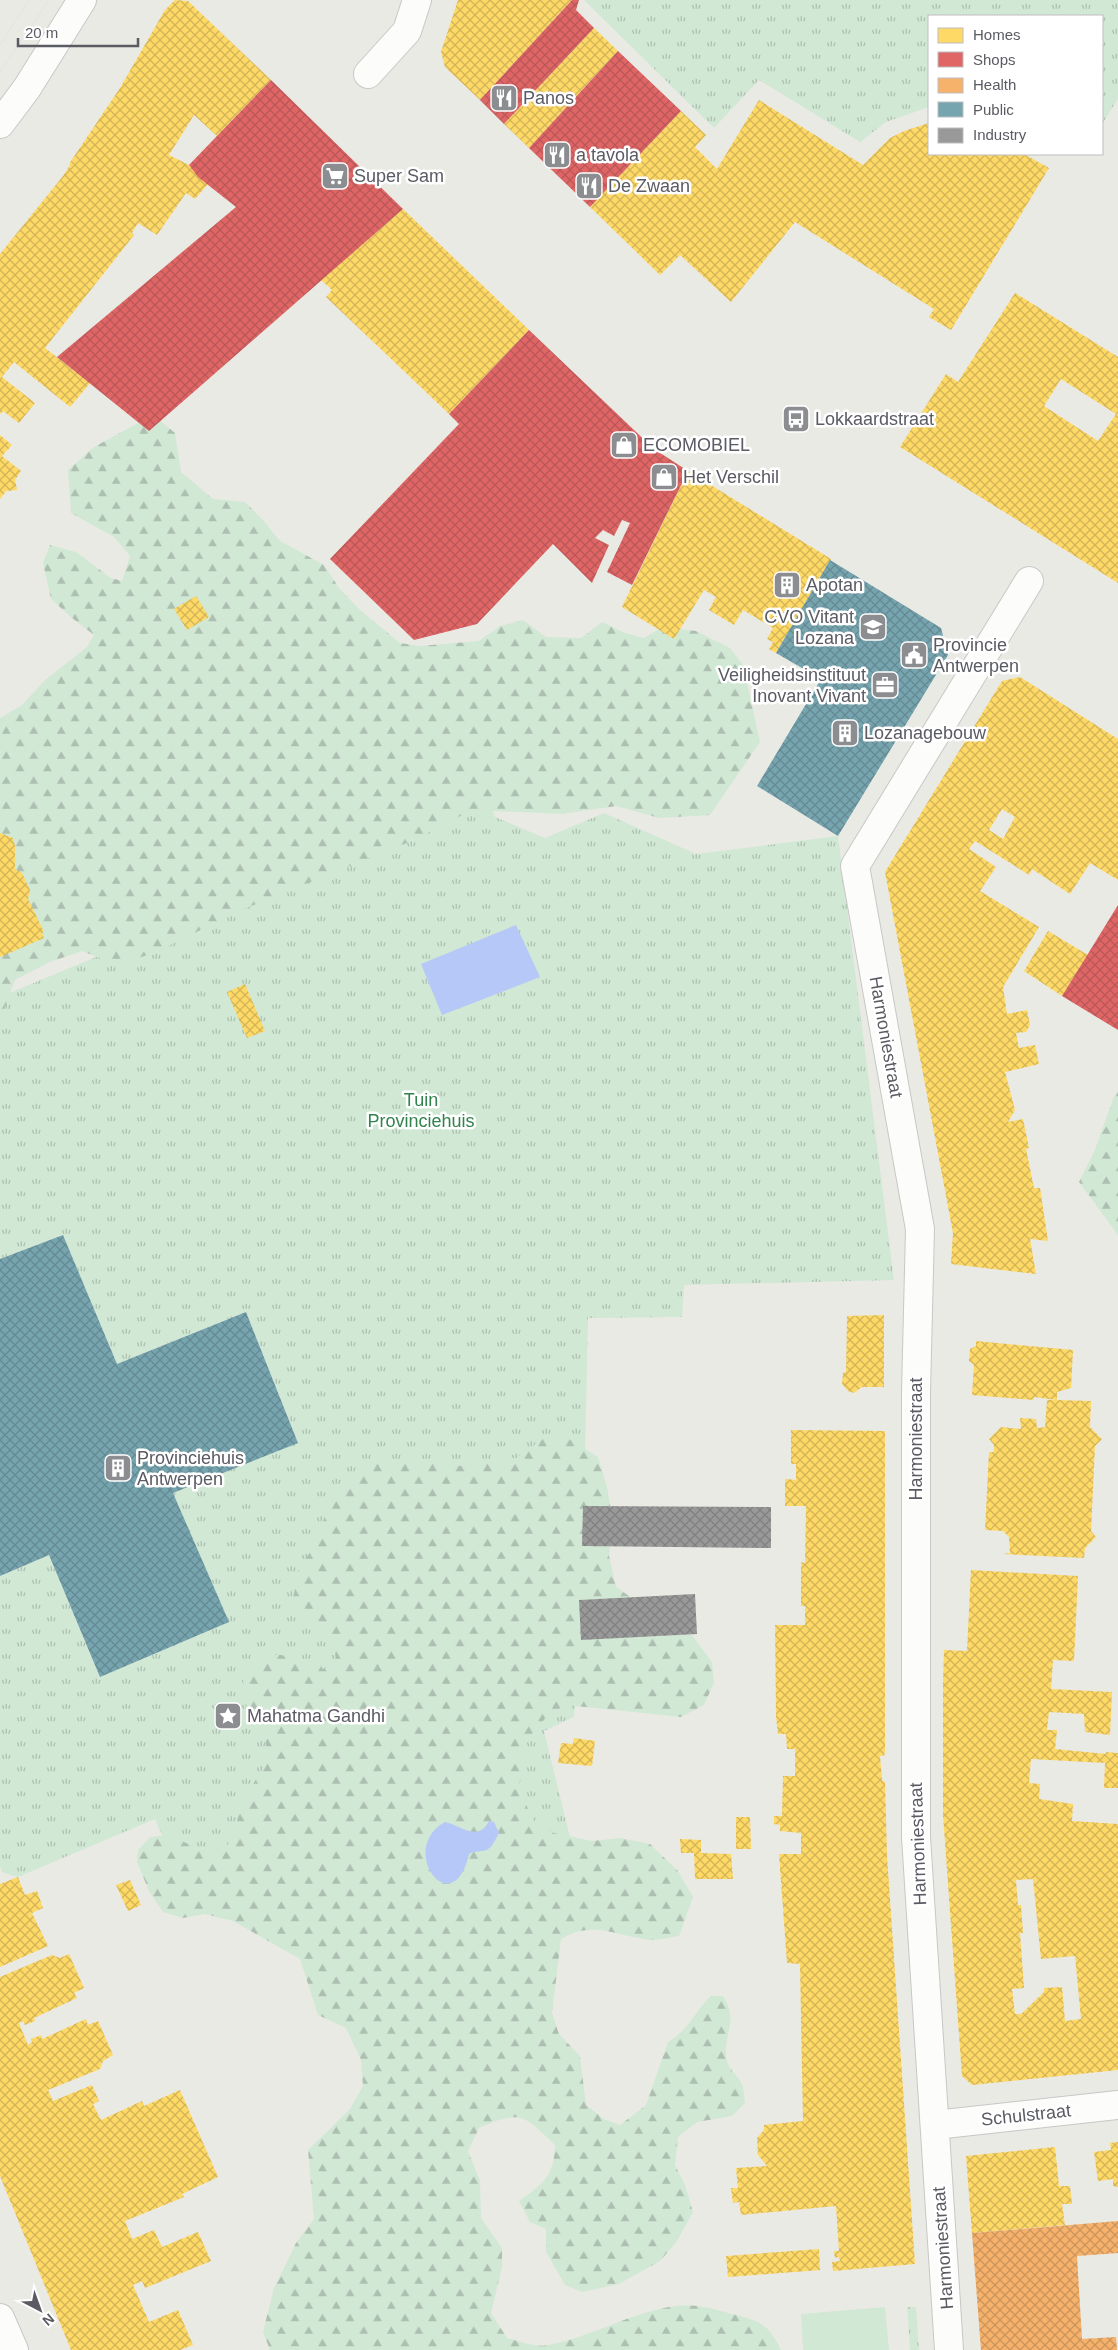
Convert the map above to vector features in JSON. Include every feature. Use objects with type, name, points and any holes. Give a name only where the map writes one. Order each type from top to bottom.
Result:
[{"type":"street","points":[[0,124],[27,88],[82,0]]},
{"type":"street","points":[[368,74],[407,30],[417,0]]},
{"type":"street","name":"Harmoniestraat","points":[[949,2350],[916,1837],[916,1393],[920,1229],[855,866],[1029,581]]},
{"type":"street","name":"Schulstraat","points":[[935,2125],[1118,2105]]},
{"type":"street","points":[[0,2318],[14,2350]]},
{"type":"green space","points":[[584,0],[1118,0],[1118,99],[1103,122],[1103,15],[928,15],[928,107],[886,122],[860,142],[759,80],[714,128]]},
{"type":"green space","points":[[153,415],[175,433],[181,472],[213,499],[245,502],[280,541],[324,565],[339,588],[359,609],[400,643],[420,646],[479,641],[500,626],[523,620],[546,637],[581,638],[602,622],[625,633],[644,638],[663,627],[696,631],[730,648],[743,665],[760,742],[710,815],[659,818],[616,806],[562,814],[472,810],[414,840],[239,911],[156,952],[118,965],[82,951],[50,962],[15,980],[3,1012],[0,1013],[0,718],[22,705],[45,680],[87,647],[94,635],[51,599],[43,563],[50,545],[76,552],[111,578],[122,581],[130,556],[114,537],[71,513],[68,470],[94,447]]},
{"type":"green space","name":"Tuin Provinciehuis","points":[[486,794],[495,817],[545,838],[604,813],[696,854],[838,836],[894,1280],[684,1285],[682,1317],[588,1318],[581,1640],[574,1717],[544,1731],[580,1878],[183,1887],[155,1819],[18,1877],[2,1872],[0,1866],[0,1576],[49,1555],[100,1677],[228,1622],[173,1493],[298,1442],[246,1312],[117,1364],[63,1235],[0,1259],[0,997]]},
{"type":"green space","points":[[1118,1091],[1118,1235],[1079,1182],[1095,1150],[1113,1099]]},
{"type":"green space","points":[[547,1436],[566,1437],[598,1457],[607,1487],[613,1523],[609,1556],[616,1587],[642,1605],[679,1618],[712,1662],[714,1683],[704,1705],[681,1717],[566,1705],[548,1715],[523,1745],[519,1790],[534,1821],[554,1833],[592,1841],[620,1838],[650,1844],[678,1871],[693,1897],[679,1936],[652,1940],[606,1931],[584,1930],[561,1939],[552,2013],[559,2034],[580,2056],[586,2105],[604,2119],[620,2125],[646,2105],[668,2042],[687,2026],[711,1996],[723,1996],[730,2013],[726,2057],[730,2068],[742,2084],[745,2103],[732,2116],[697,2122],[678,2137],[675,2165],[685,2185],[693,2212],[677,2241],[660,2261],[619,2284],[582,2292],[565,2285],[546,2252],[546,2229],[530,2222],[519,2201],[546,2178],[552,2164],[555,2145],[536,2127],[521,2118],[504,2119],[479,2128],[468,2151],[480,2181],[481,2218],[502,2248],[502,2267],[491,2313],[507,2338],[543,2346],[580,2336],[643,2313],[683,2305],[697,2306],[719,2310],[762,2324],[772,2334],[781,2350],[270,2350],[263,2332],[274,2288],[296,2243],[314,2219],[308,2150],[350,2109],[363,2086],[361,2060],[346,2028],[318,2015],[300,1959],[233,1921],[205,1914],[183,1918],[163,1912],[149,1891],[137,1862],[138,1850],[150,1837],[170,1835],[206,1853],[226,1848],[237,1829],[238,1808],[267,1762],[265,1732],[247,1710],[243,1680],[262,1653],[297,1657],[328,1671],[336,1658],[333,1641],[306,1618],[295,1603],[294,1577],[316,1543],[334,1493],[376,1460],[463,1466],[516,1458]]},
{"type":"green space","points":[[885,2307],[889,2350],[803,2350],[801,2314]]},
{"type":"green space","points":[[907,2307],[916,2307],[919,2350],[910,2350]]},
{"type":"water","points":[[516,925],[540,977],[442,1015],[421,964]]},
{"type":"water","points":[[489,1821],[494,1822],[499,1833],[488,1849],[469,1854],[461,1874],[452,1883],[441,1882],[433,1875],[427,1863],[426,1848],[431,1834],[445,1822],[474,1832],[480,1831]]},
{"type":"building: Homes","points":[[175,0],[188,1],[271,80],[217,136],[194,115],[169,155],[189,165],[208,184],[195,199],[186,193],[157,235],[138,223],[132,233],[134,235],[45,348],[90,383],[70,407],[14,362],[2,377],[35,403],[19,423],[3,411],[0,414],[0,254],[63,176],[120,88],[165,10]]},
{"type":"building: Homes","points":[[458,0],[572,0],[480,100],[445,67],[441,52]]},
{"type":"building: Homes","points":[[594,28],[618,51],[529,148],[504,124]]},
{"type":"building: Homes","points":[[759,100],[863,165],[890,138],[928,123],[928,155],[1026,155],[1049,168],[951,330],[929,317],[934,309],[795,222],[731,302],[680,255],[660,275],[590,207],[681,111],[706,135],[695,147],[717,169]]},
{"type":"building: Homes","points":[[403,209],[529,330],[449,414],[326,297],[332,290],[321,280]]},
{"type":"building: Homes","points":[[1015,293],[1118,357],[1118,583],[900,447],[946,374],[958,382]],"holes":[[[1061,379],[1116,414],[1098,441],[1044,406]]]},
{"type":"building: Homes","points":[[0,435],[12,445],[2,456],[21,471],[15,480],[17,490],[6,491],[0,499]]},
{"type":"building: Homes","points":[[688,471],[831,559],[776,653],[769,649],[773,642],[767,639],[773,628],[743,610],[734,625],[709,610],[716,597],[704,590],[674,639],[622,607]]},
{"type":"building: Homes","points":[[196,596],[209,617],[187,630],[174,609]]},
{"type":"building: Homes","points":[[1020,677],[1118,739],[1118,880],[1090,863],[1070,894],[1032,869],[1029,875],[975,841],[969,849],[996,867],[980,891],[1039,927],[1003,987],[1007,1014],[1027,1010],[1030,1025],[1026,1032],[1016,1033],[1019,1048],[1035,1045],[1039,1064],[1005,1072],[1015,1110],[1008,1122],[1023,1119],[1029,1148],[1026,1149],[1034,1188],[1040,1188],[1048,1241],[1030,1239],[1036,1274],[951,1264],[953,1233],[885,872],[1002,681]],"holes":[[[1002,809],[1015,817],[1003,839],[989,830]]]},
{"type":"building: Homes","points":[[0,833],[13,838],[15,869],[22,873],[30,890],[28,899],[44,932],[42,933],[44,938],[0,957]]},
{"type":"building: Homes","points":[[1048,931],[1088,955],[1062,996],[1024,971]]},
{"type":"building: Homes","points":[[245,984],[265,1031],[247,1038],[227,992]]},
{"type":"building: Homes","points":[[884,1315],[884,1387],[862,1387],[854,1393],[848,1391],[842,1384],[843,1373],[846,1372],[847,1316]]},
{"type":"building: Homes","points":[[976,1341],[1073,1350],[1071,1388],[1057,1392],[1057,1400],[1091,1401],[1090,1427],[1102,1439],[1095,1446],[1091,1531],[1096,1537],[1085,1548],[1084,1558],[1003,1554],[1010,1553],[1009,1537],[1003,1531],[985,1530],[989,1452],[994,1452],[994,1445],[989,1439],[1001,1427],[1021,1429],[1020,1418],[1036,1419],[1037,1428],[1045,1427],[1047,1400],[1056,1400],[1034,1397],[1033,1400],[972,1395],[974,1365],[969,1361],[970,1349],[976,1346]]},
{"type":"building: Homes","points":[[791,1430],[885,1431],[885,1752],[884,1756],[880,1756],[882,1780],[885,1782],[887,1856],[915,2264],[833,2271],[832,2262],[840,2261],[839,2257],[835,2258],[834,2251],[839,2251],[836,2206],[741,2215],[739,2202],[733,2203],[731,2188],[738,2188],[736,2168],[767,2166],[758,2155],[757,2138],[764,2130],[764,2125],[803,2121],[800,1964],[787,1963],[779,1854],[801,1854],[801,1833],[780,1831],[780,1825],[774,1824],[774,1816],[782,1816],[783,1776],[795,1776],[795,1749],[787,1749],[786,1734],[778,1734],[776,1717],[775,1625],[805,1625],[805,1606],[801,1606],[801,1562],[805,1563],[806,1506],[785,1506],[785,1479],[796,1480],[796,1464],[791,1464]]},
{"type":"building: Homes","points":[[971,1570],[1078,1576],[1074,1661],[1053,1660],[1051,1689],[1112,1692],[1110,1735],[1085,1732],[1084,1714],[1049,1712],[1047,1730],[1057,1730],[1055,1749],[1106,1754],[1106,1752],[1118,1753],[1118,1788],[1104,1788],[1105,1763],[1031,1759],[1029,1783],[1040,1784],[1039,1799],[1073,1804],[1072,1821],[1118,1824],[1118,2070],[972,2085],[962,2076],[943,1815],[943,1684],[944,1650],[967,1651]],"holes":[[[1033,1879],[1041,1959],[1075,1956],[1081,2019],[1065,2021],[1062,1987],[1044,1988],[1044,1992],[1021,2014],[1015,2014],[1012,1989],[1024,1988],[1020,1933],[1023,1933],[1021,1905],[1018,1905],[1016,1880]]]},
{"type":"building: Homes","points":[[574,1738],[595,1741],[592,1766],[558,1763],[561,1743],[573,1744]]},
{"type":"building: Homes","points":[[736,1817],[750,1817],[751,1849],[736,1849]]},
{"type":"building: Homes","points":[[680,1839],[701,1840],[701,1853],[731,1854],[733,1879],[695,1879],[694,1853],[681,1853]]},
{"type":"building: Homes","points":[[18,1877],[25,1895],[37,1891],[43,1908],[32,1913],[48,1946],[0,1967],[0,1884]]},
{"type":"building: Homes","points":[[130,1880],[141,1905],[128,1911],[116,1885]]},
{"type":"building: Homes","points":[[69,1954],[84,1988],[74,1993],[77,1998],[34,2018],[35,2021],[25,2025],[23,2021],[19,2023],[28,2045],[32,2042],[31,2039],[41,2035],[42,2039],[86,2019],[88,2025],[98,2021],[113,2055],[103,2061],[100,2069],[48,2090],[53,2101],[92,2085],[99,2101],[93,2104],[101,2120],[142,2101],[144,2106],[180,2090],[218,2177],[182,2194],[184,2197],[125,2221],[132,2239],[154,2230],[162,2247],[198,2232],[211,2261],[145,2288],[142,2281],[133,2285],[149,2322],[178,2310],[193,2345],[180,2350],[71,2350],[0,2176],[0,1977],[52,1955],[60,1958]]},
{"type":"building: Homes","points":[[1118,2142],[1118,2187],[1113,2186],[1113,2179],[1098,2181],[1094,2152],[1111,2150],[1110,2143]]},
{"type":"building: Homes","points":[[1055,2147],[1059,2186],[1070,2186],[1072,2204],[1062,2204],[1065,2225],[972,2233],[966,2156]]},
{"type":"building: Homes","points":[[819,2249],[820,2270],[728,2277],[726,2256]]},
{"type":"building: Shops","points":[[572,0],[579,0],[576,10],[594,28],[504,124],[480,100]]},
{"type":"building: Shops","points":[[618,51],[681,111],[590,207],[529,148]]},
{"type":"building: Shops","points":[[271,80],[403,209],[149,431],[57,357],[236,207],[198,177],[189,165]]},
{"type":"building: Shops","points":[[529,330],[654,449],[688,471],[632,585],[607,572],[630,523],[622,520],[614,536],[603,530],[595,538],[609,545],[592,583],[553,544],[477,624],[414,640],[330,559],[459,424],[449,414]]},
{"type":"building: Shops","points":[[1118,905],[1118,1030],[1062,996]]},
{"type":"building: Health","points":[[1118,2221],[1118,2253],[1077,2256],[1082,2339],[1116,2337],[1117,2350],[981,2350],[972,2233]]},
{"type":"building: Public","name":"Lozanagebouw","points":[[830,560],[941,628],[948,655],[838,836],[757,786],[821,679],[776,653]]},
{"type":"building: Public","name":"Provinciehuis Antwerpen","points":[[63,1235],[117,1364],[246,1312],[298,1443],[173,1493],[229,1622],[100,1677],[49,1555],[0,1576],[0,1259]]},
{"type":"building: Industry","points":[[583,1506],[771,1507],[771,1548],[582,1546]]},
{"type":"building: Industry","points":[[695,1594],[697,1634],[581,1640],[579,1600]]},
{"type":"tram line","points":[[0,45],[29,0]]},
{"type":"tram line","points":[[0,72],[49,0]]},
{"type":"place","name":"Panos","points":[[504,98]]},
{"type":"place","name":"a tavola","points":[[557,155]]},
{"type":"place","name":"Super Sam","points":[[335,176]]},
{"type":"place","name":"De Zwaan","points":[[589,186]]},
{"type":"place","name":"Lokkaardstraat","points":[[796,419]]},
{"type":"place","name":"ECOMOBIEL","points":[[624,445]]},
{"type":"place","name":"Het Verschil","points":[[664,477]]},
{"type":"place","name":"Apotan","points":[[787,585]]},
{"type":"place","name":"CVO Vitant Lozana","points":[[873,627]]},
{"type":"place","name":"Provincie Antwerpen","points":[[914,655]]},
{"type":"place","name":"Veiligheidsinstituut Inovant Vivant","points":[[885,685]]},
{"type":"place","name":"Lozanagebouw","points":[[845,733]]},
{"type":"place","name":"Provinciehuis Antwerpen","points":[[118,1468]]},
{"type":"place","name":"Mahatma Gandhi","points":[[228,1716]]}]
